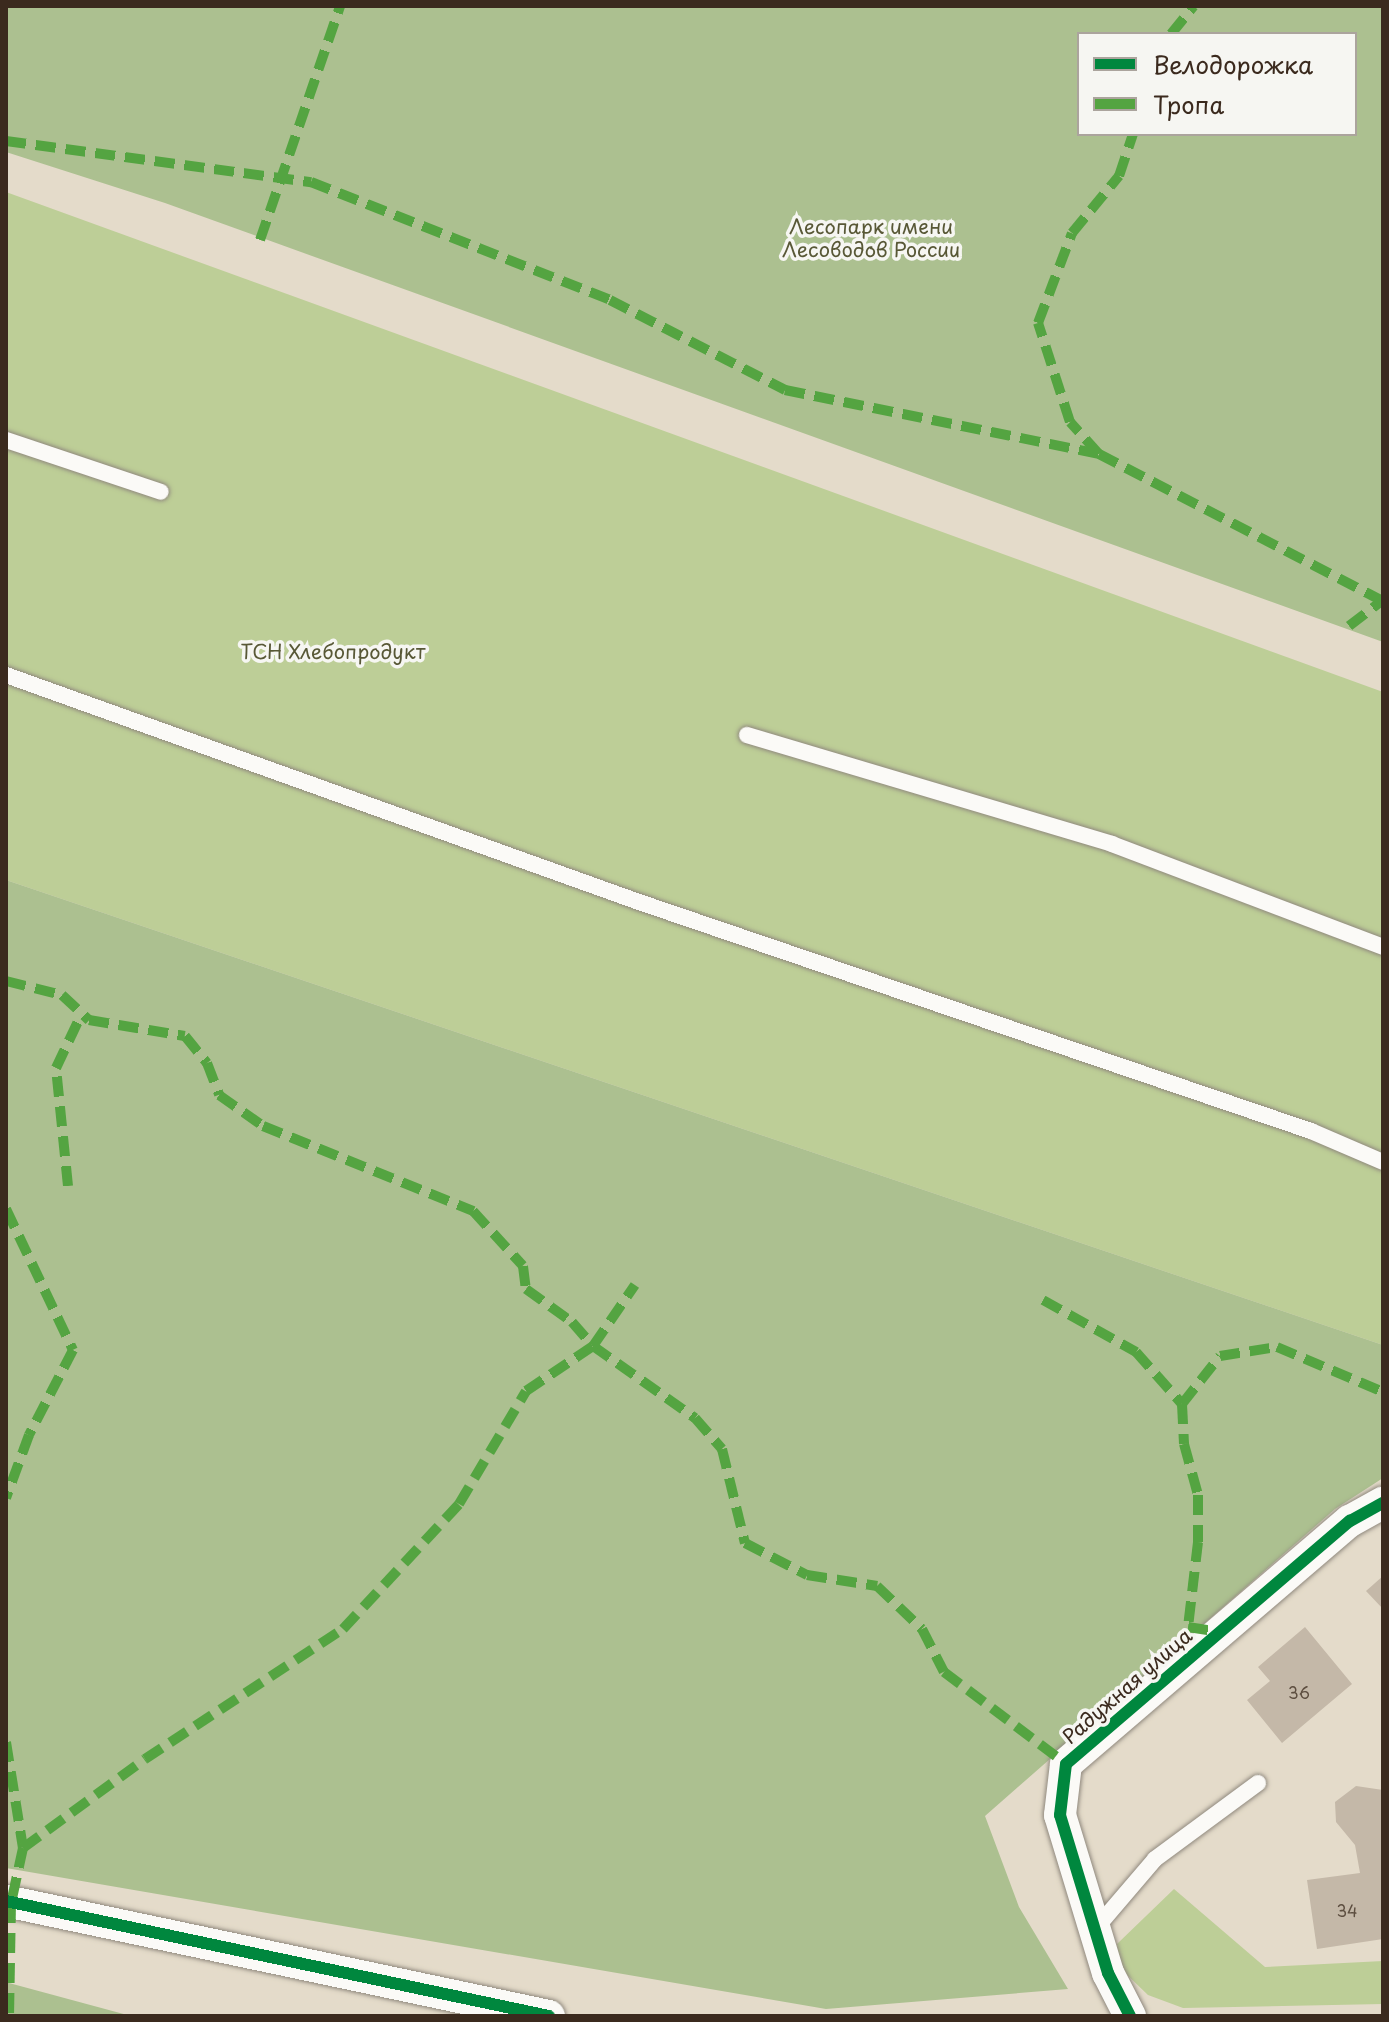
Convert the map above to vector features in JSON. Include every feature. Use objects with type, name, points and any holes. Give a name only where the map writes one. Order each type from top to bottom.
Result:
[{"type":"street","name":"Радужная улица","points":[[1130,2016],[1108,1973],[1097,1927],[1060,1815],[1066,1764],[1350,1521],[1383,1503]]},
{"type":"street","points":[[6,1901],[549,2016]]},
{"type":"lane","points":[[6,440],[161,492]]},
{"type":"lane","points":[[6,675],[639,902],[1311,1131],[1383,1162]]},
{"type":"lane","points":[[747,735],[1112,844],[1383,947]]},
{"type":"lane","points":[[1097,1927],[1155,1859],[1258,1783]]},
{"type":"green space","name":"Лесопарк имени Лесоводов России","points":[[6,6],[1383,6],[1383,642],[165,203],[6,152]]},
{"type":"green space","name":"ТСН Хлебопродукт","points":[[6,192],[1383,692],[1383,1345],[6,880]]},
{"type":"green space","points":[[6,880],[1383,1345],[1383,1478],[1335,1509],[985,1816],[1019,1907],[1068,1989],[826,2009],[6,1868]]},
{"type":"green space","points":[[1174,1889],[1265,1967],[1383,1961],[1383,2004],[1183,2008],[1148,1995],[1120,1968],[1117,1944]]},
{"type":"green space","points":[[6,1983],[9,1983],[131,2016],[6,2016]]},
{"type":"building","points":[[1383,1576],[1383,1609],[1366,1591]]},
{"type":"building","points":[[1305,1627],[1352,1684],[1282,1743],[1247,1700],[1270,1681],[1258,1667]]},
{"type":"building","points":[[1356,1786],[1383,1790],[1383,1939],[1317,1949],[1307,1880],[1360,1873],[1355,1845],[1336,1822],[1335,1802]]},
{"type":"marked path","points":[[260,240],[340,6]]},
{"type":"marked path","points":[[1173,32],[1194,6]]},
{"type":"marked path","points":[[1099,454],[1070,422],[1038,323],[1072,233],[1119,176],[1132,136]]},
{"type":"marked path","points":[[6,141],[311,182],[610,300],[785,390],[1099,454],[1383,601]]},
{"type":"marked path","points":[[1349,626],[1383,600]]},
{"type":"marked path","points":[[6,981],[62,995],[89,1020],[185,1036],[207,1063],[219,1095],[263,1126],[473,1211],[523,1266],[526,1289],[572,1322],[593,1346],[695,1418],[722,1449],[745,1543],[807,1575],[877,1586],[922,1629],[944,1672],[1066,1764]]},
{"type":"marked path","points":[[68,1186],[56,1068],[81,1015]]},
{"type":"marked path","points":[[6,1209],[73,1350],[29,1435],[6,1498]]},
{"type":"marked path","points":[[23,1848],[145,1759],[343,1629],[459,1504],[526,1391],[593,1346],[635,1285]]},
{"type":"marked path","points":[[1043,1300],[1136,1352],[1182,1404],[1220,1356],[1277,1347],[1383,1392]]},
{"type":"marked path","points":[[1182,1404],[1184,1444],[1198,1495],[1198,1542],[1188,1627],[1221,1632]]},
{"type":"marked path","points":[[6,1742],[23,1848],[11,1903],[9,2016]]},
{"type":"cycle path","points":[[1130,2016],[1108,1973],[1060,1815],[1066,1764],[1350,1521],[1383,1503]]},
{"type":"cycle path","points":[[6,1901],[549,2016]]}]
